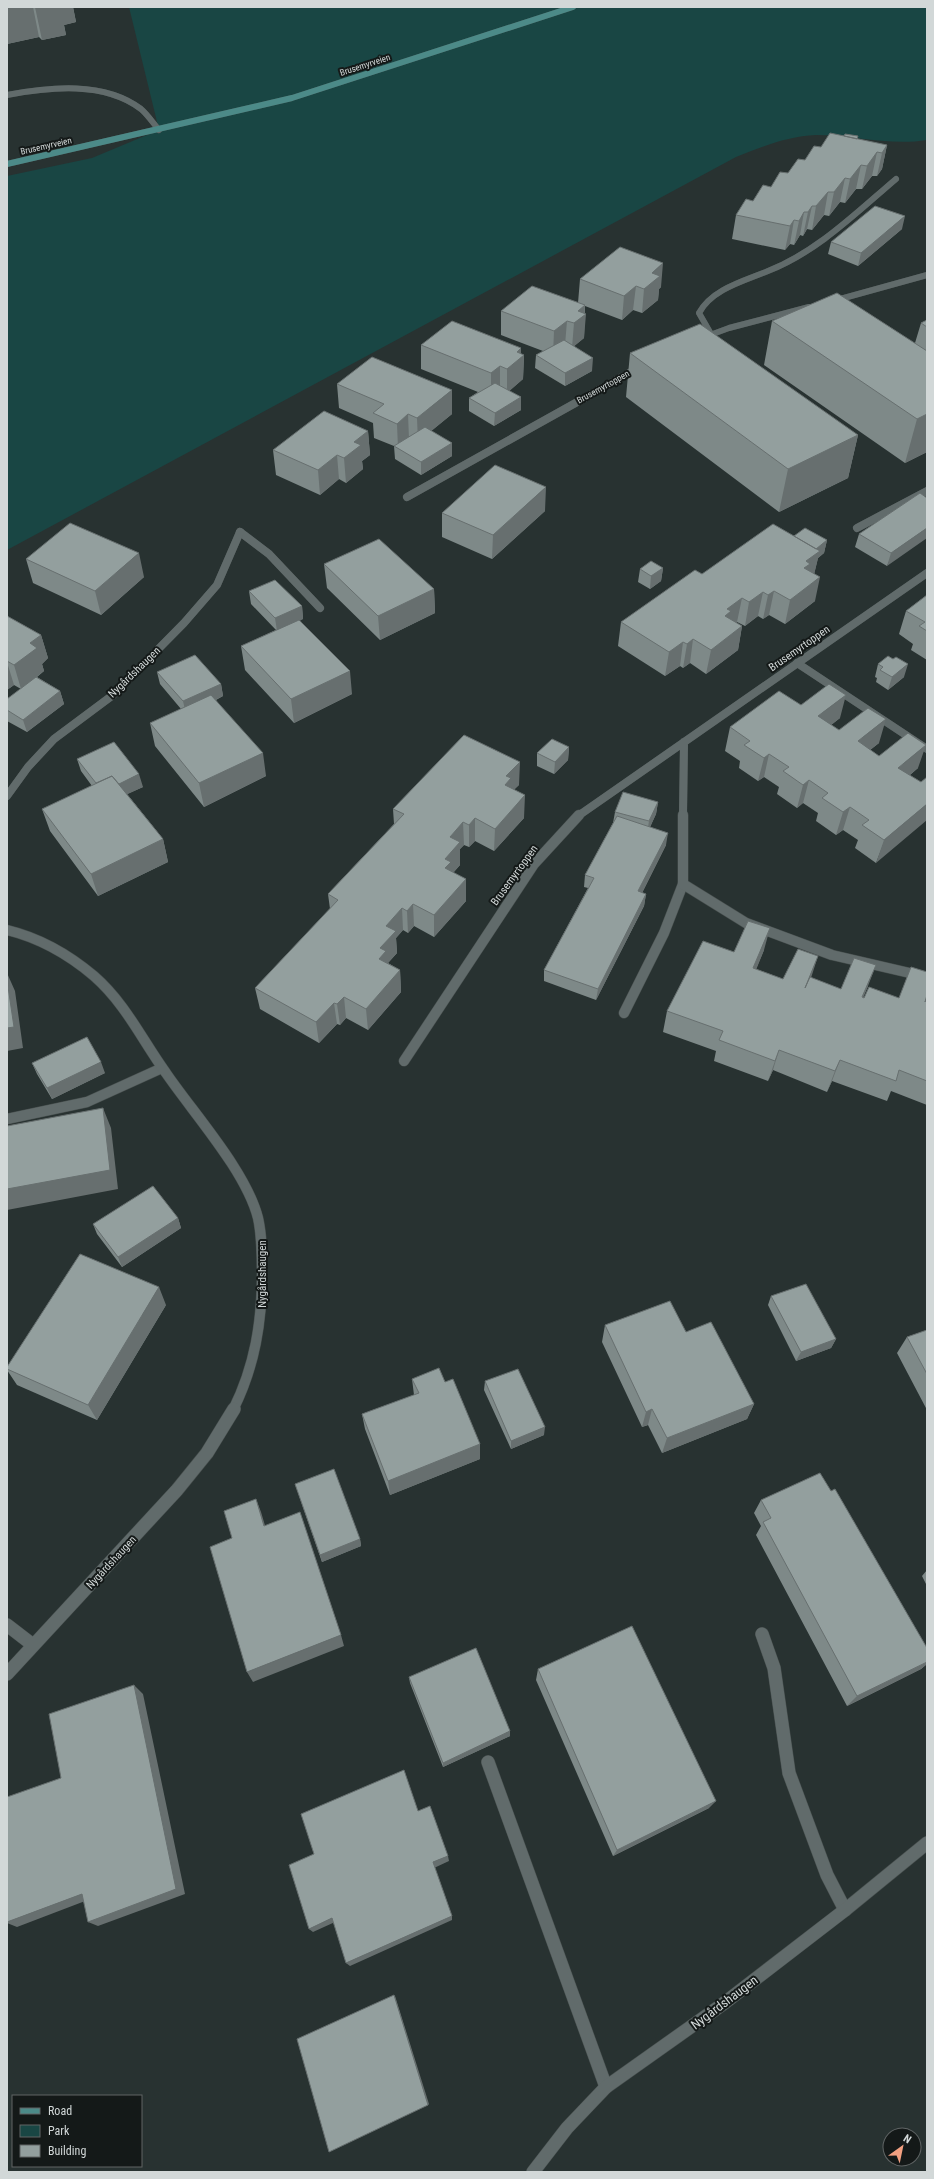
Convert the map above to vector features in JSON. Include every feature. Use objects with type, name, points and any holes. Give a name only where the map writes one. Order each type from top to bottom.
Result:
[{"type":"street","name":"Brusemyrveien","points":[[7,164],[292,98],[573,7]]},
{"type":"street","points":[[7,95],[37,89],[67,86],[96,91],[119,98],[142,109],[159,130]]},
{"type":"street","points":[[710,334],[699,313],[701,306],[707,300],[723,290],[778,267],[812,249],[896,179]]},
{"type":"street","points":[[696,340],[710,334],[927,275]]},
{"type":"street","name":"Brusemyrtoppen","points":[[407,497],[646,364]]},
{"type":"street","points":[[857,528],[927,491]]},
{"type":"street","name":"Nygårdshaugen","points":[[7,796],[28,767],[54,739],[113,694],[184,623],[217,585],[240,532],[269,554],[320,608]]},
{"type":"street","name":"Brusemyrtoppen","points":[[404,1061],[534,864],[581,812],[927,573]]},
{"type":"street","points":[[797,664],[927,749]]},
{"type":"street","points":[[624,1014],[664,933],[683,884],[684,742]]},
{"type":"street","points":[[683,884],[746,923],[832,955],[927,977]]},
{"type":"street","name":"Nygårdshaugen","points":[[7,930],[35,938],[80,965],[106,989],[133,1020],[162,1068],[236,1171],[251,1199],[261,1228],[262,1314],[255,1354],[243,1391],[230,1418],[212,1445],[172,1497],[7,1674]]},
{"type":"street","points":[[7,1119],[86,1102],[162,1068]]},
{"type":"street","points":[[7,1625],[33,1645]]},
{"type":"street","points":[[762,1634],[774,1668],[789,1773],[827,1875],[845,1910]]},
{"type":"street","points":[[488,1762],[606,2087]]},
{"type":"street","name":"Nygårdshaugen","points":[[533,2172],[567,2128],[606,2087],[723,2004],[845,1910],[927,1843]]},
{"type":"green space","points":[[129,7],[927,7],[927,140],[899,142],[816,135],[795,137],[755,149],[736,157],[7,550],[7,176],[92,158],[159,130]]},
{"type":"building","points":[[830,133],[887,145],[882,153],[877,152],[867,166],[861,165],[850,179],[845,178],[834,192],[828,192],[816,206],[812,206],[808,212],[804,212],[799,221],[794,220],[790,226],[736,215],[746,199],[753,201],[763,185],[771,187],[780,172],[788,173],[798,159],[805,160],[814,146],[821,147]]},
{"type":"building","points":[[845,134],[858,136],[857,139],[844,136]]},
{"type":"building","points":[[875,206],[905,216],[861,253],[831,242]]},
{"type":"building","points":[[620,247],[663,263],[652,273],[660,276],[644,289],[636,286],[624,296],[580,279]]},
{"type":"building","points":[[532,286],[585,305],[578,311],[586,314],[574,323],[567,321],[554,331],[501,311]]},
{"type":"building","points":[[837,293],[927,351],[927,414],[917,419],[772,321]]},
{"type":"building","points":[[927,320],[927,327],[921,323]]},
{"type":"building","points":[[452,321],[521,348],[517,352],[524,355],[507,369],[500,366],[491,373],[421,345]]},
{"type":"building","points":[[700,324],[858,435],[788,469],[630,353]]},
{"type":"building","points":[[564,340],[593,358],[565,373],[536,355]]},
{"type":"building","points":[[372,357],[452,390],[417,418],[408,414],[397,424],[373,413],[384,404],[337,384]]},
{"type":"building","points":[[495,383],[521,397],[495,413],[469,398]]},
{"type":"building","points":[[324,411],[368,431],[354,442],[361,445],[344,458],[337,455],[318,470],[273,450]]},
{"type":"building","points":[[425,427],[452,443],[421,462],[394,446]]},
{"type":"building","points":[[495,465],[546,487],[493,535],[442,513]]},
{"type":"building","points":[[920,493],[927,498],[927,528],[891,553],[859,534]]},
{"type":"building","points":[[70,523],[139,553],[95,591],[26,559]]},
{"type":"building","points":[[773,524],[820,551],[806,561],[810,564],[804,568],[820,577],[790,600],[774,591],[768,595],[763,592],[749,602],[742,598],[727,609],[731,611],[725,616],[742,626],[711,650],[693,639],[687,644],[683,642],[669,652],[621,622],[695,570],[702,574]]},
{"type":"building","points":[[805,528],[827,540],[816,549],[794,536]]},
{"type":"building","points":[[379,539],[434,589],[378,616],[324,564]]},
{"type":"building","points":[[651,561],[663,568],[651,576],[640,569]]},
{"type":"building","points":[[275,580],[302,606],[275,618],[249,591]]},
{"type":"building","points":[[927,595],[927,631],[919,626],[925,622],[906,611]]},
{"type":"building","points":[[7,616],[41,635],[30,643],[37,648],[14,665],[7,661]]},
{"type":"building","points":[[299,620],[350,671],[291,699],[241,646]]},
{"type":"building","points":[[195,655],[221,684],[183,701],[157,672]]},
{"type":"building","points":[[888,656],[893,659],[896,657],[908,664],[892,677],[880,670],[883,667],[878,664]]},
{"type":"building","points":[[36,677],[60,691],[23,720],[7,710],[7,699]]},
{"type":"building","points":[[829,684],[846,695],[818,716],[839,730],[868,708],[886,719],[858,741],[879,756],[908,733],[926,745],[898,768],[921,782],[927,777],[927,804],[884,840],[862,825],[869,820],[850,807],[843,812],[822,798],[828,793],[809,780],[803,785],[783,771],[789,767],[769,754],[764,758],[744,745],[750,741],[730,727],[779,691],[801,705]]},
{"type":"building","points":[[211,695],[263,753],[199,783],[150,723]]},
{"type":"building","points":[[464,735],[520,762],[506,776],[511,778],[505,785],[525,795],[495,829],[475,818],[469,825],[463,822],[450,837],[460,842],[445,859],[451,862],[445,868],[466,879],[434,915],[413,904],[407,911],[402,908],[386,926],[396,931],[380,948],[386,951],[379,959],[400,970],[366,1009],[344,997],[337,1004],[334,1003],[316,1022],[255,988],[338,900],[328,894],[404,814],[393,809]]},
{"type":"building","points":[[552,739],[569,747],[555,762],[537,753]]},
{"type":"building","points":[[114,742],[139,774],[119,784],[112,776],[96,783],[77,759]]},
{"type":"building","points":[[112,776],[163,839],[91,874],[42,809]]},
{"type":"building","points":[[623,792],[658,802],[649,821],[615,812]]},
{"type":"building","points":[[617,816],[668,833],[638,891],[646,894],[598,989],[544,970],[594,878],[585,875]]},
{"type":"building","points":[[748,921],[770,928],[753,968],[783,979],[798,949],[818,956],[805,988],[810,977],[841,989],[854,958],[876,965],[862,997],[864,998],[869,987],[899,998],[911,967],[927,972],[927,995],[925,1002],[927,997],[927,1081],[899,1070],[896,1081],[840,1060],[835,1071],[779,1050],[775,1061],[719,1040],[723,1031],[667,1011],[703,941],[734,952]]},
{"type":"building","points":[[7,980],[14,1027],[7,1028]]},
{"type":"building","points":[[87,1037],[101,1062],[47,1088],[32,1063]]},
{"type":"building","points":[[103,1108],[110,1170],[7,1189],[7,1126]]},
{"type":"building","points":[[153,1186],[178,1218],[118,1257],[93,1224]]},
{"type":"building","points":[[80,1254],[159,1287],[88,1405],[7,1369]]},
{"type":"building","points":[[806,1284],[836,1339],[801,1352],[771,1296]]},
{"type":"building","points":[[670,1301],[686,1332],[711,1322],[754,1404],[667,1438],[652,1409],[646,1412],[605,1325]]},
{"type":"building","points":[[927,1330],[927,1374],[907,1337]]},
{"type":"building","points":[[439,1368],[445,1382],[453,1379],[480,1444],[388,1481],[362,1414],[419,1393],[412,1379]]},
{"type":"building","points":[[518,1369],[545,1427],[511,1441],[485,1381]]},
{"type":"building","points":[[334,1469],[360,1539],[320,1555],[295,1484]]},
{"type":"building","points":[[820,1473],[831,1491],[835,1489],[927,1648],[927,1662],[857,1696],[763,1522],[771,1518],[761,1500]]},
{"type":"building","points":[[256,1499],[264,1526],[300,1512],[341,1635],[247,1672],[210,1547],[232,1538],[224,1511]]},
{"type":"building","points":[[632,1626],[716,1801],[617,1850],[538,1669]]},
{"type":"building","points":[[476,1648],[510,1731],[443,1763],[409,1677]]},
{"type":"building","points":[[134,1685],[176,1889],[88,1922],[82,1894],[7,1922],[7,1797],[61,1778],[49,1714]]},
{"type":"building","points":[[404,1770],[418,1811],[430,1806],[448,1856],[433,1862],[452,1916],[346,1963],[332,1918],[309,1929],[289,1865],[314,1854],[301,1814]]},
{"type":"building","points":[[394,1995],[428,2105],[329,2152],[297,2039]]}]
